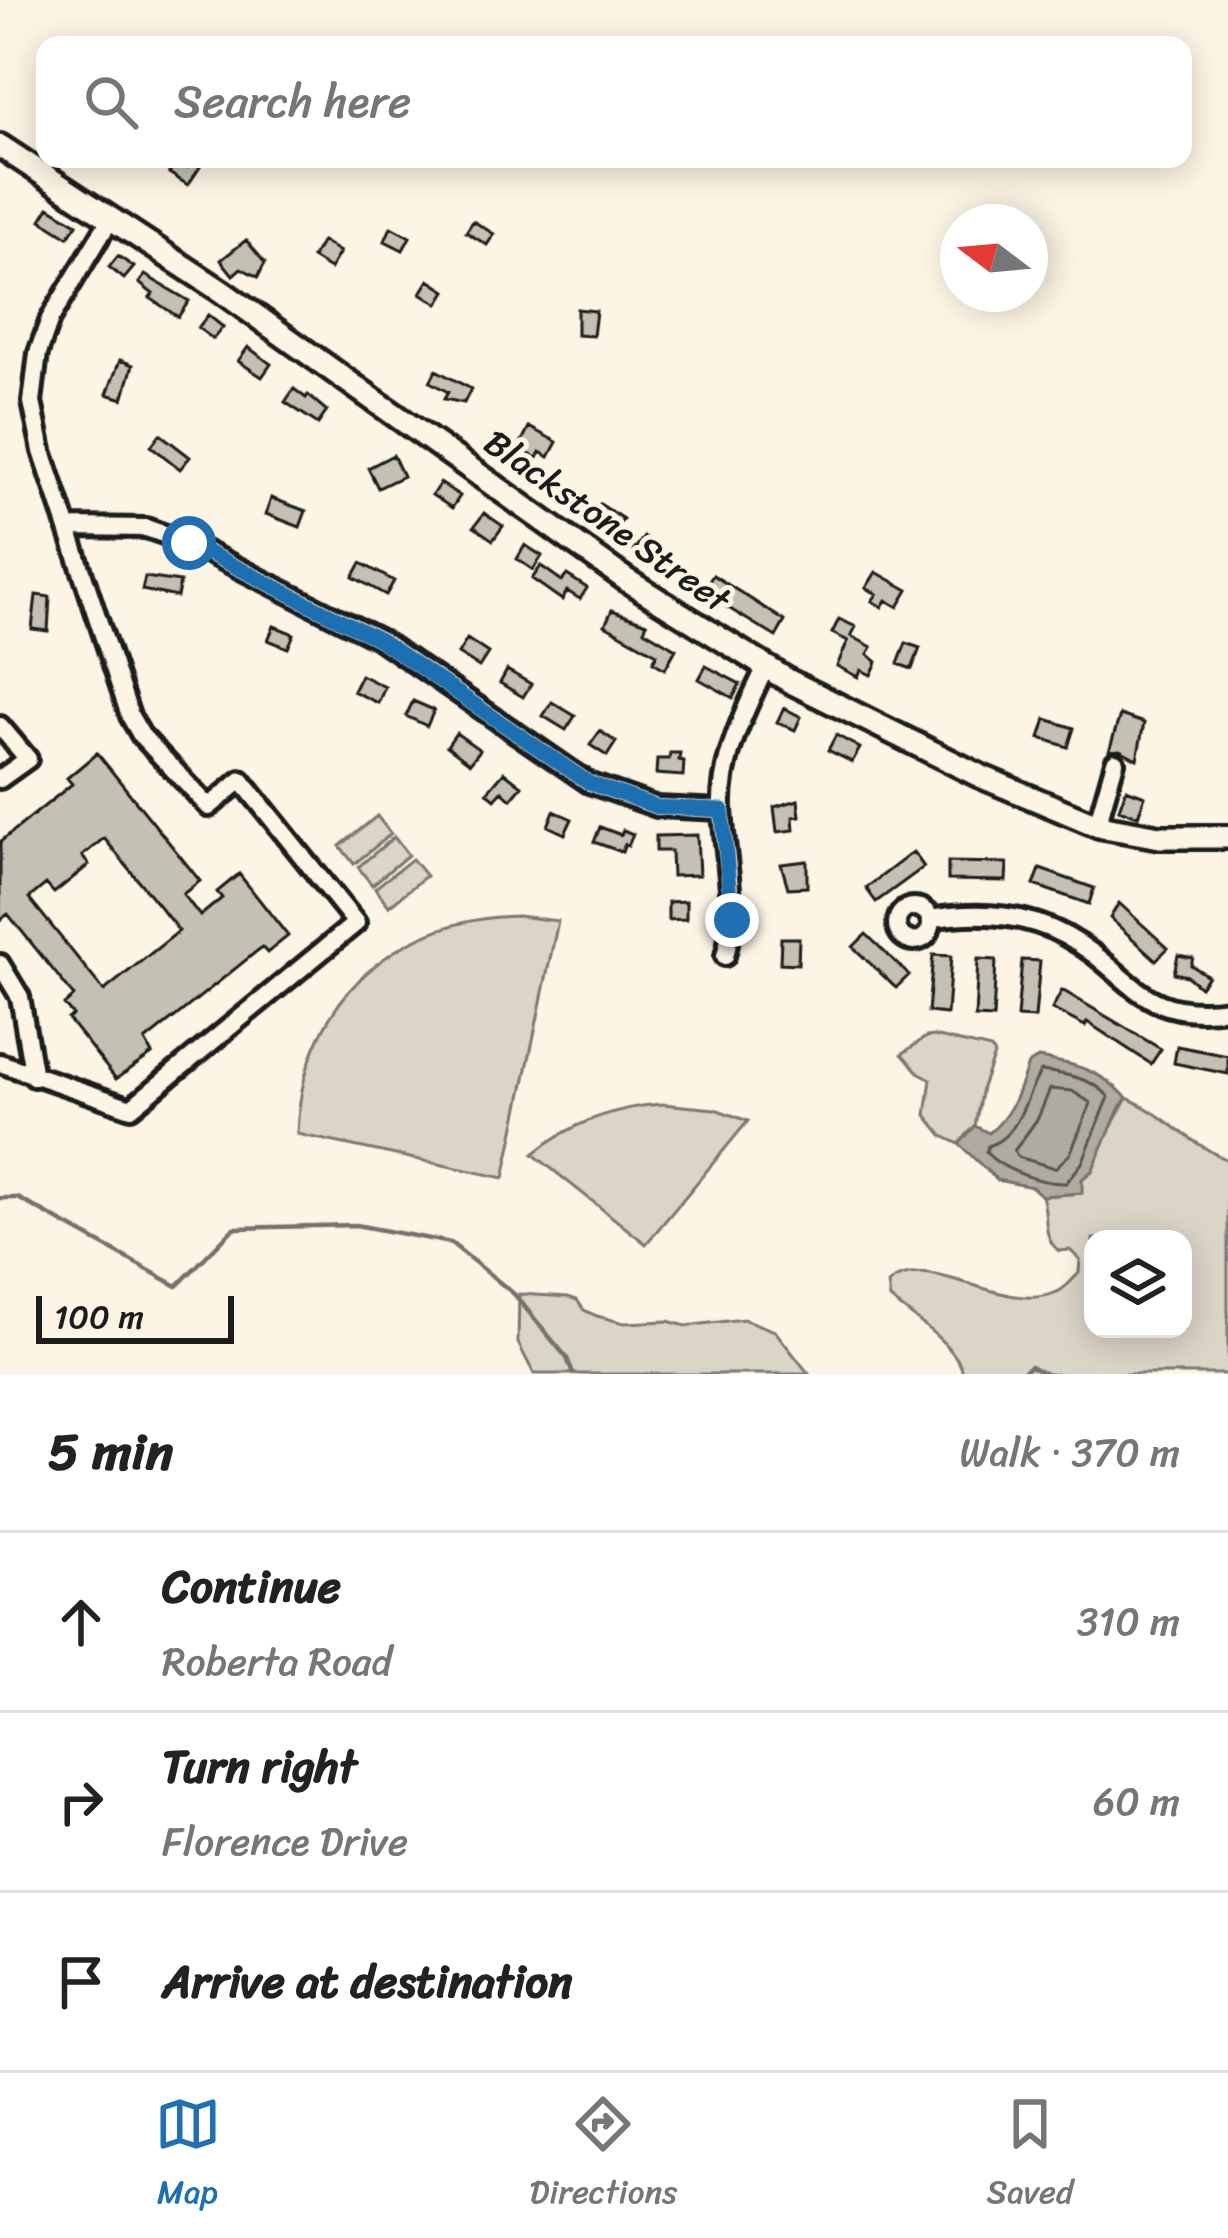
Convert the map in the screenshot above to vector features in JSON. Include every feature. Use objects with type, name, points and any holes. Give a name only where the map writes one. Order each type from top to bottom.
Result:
[{"type":"main road","name":"Blackstone Street","points":[[0,146],[221,291],[628,581],[766,668],[980,776],[1097,825],[1160,837],[1228,837]]},
{"type":"street","points":[[0,1063],[131,1108],[356,923],[241,780],[209,807],[141,735],[125,694],[37,435],[32,386],[50,319],[111,218]]},
{"type":"street","points":[[69,527],[146,528],[189,543],[380,640],[589,783],[657,807],[722,810]]},
{"type":"street","points":[[725,956],[732,920],[722,810],[732,750],[766,668]]},
{"type":"street","points":[[0,726],[28,759],[0,779]]},
{"type":"street","points":[[1097,825],[1115,762]]},
{"type":"street","points":[[930,919],[973,914],[1030,921],[1071,939],[1164,1007],[1200,1012],[1228,1009]]},
{"type":"street","points":[[0,964],[20,997],[34,1077]]},
{"type":"shaded area","points":[[377,816],[391,834],[354,864],[340,846]]},
{"type":"shaded area","points":[[394,837],[408,855],[372,885],[358,867]]},
{"type":"shaded area","points":[[412,859],[426,876],[389,906],[375,888]]},
{"type":"shaded area","points":[[518,916],[558,921],[504,1178],[297,1134],[302,1088],[315,1047],[335,1010],[361,978],[393,952],[430,933],[472,921]]},
{"type":"shaded area","points":[[934,1036],[991,1049],[994,1055],[975,1126],[959,1144],[943,1136],[926,1115],[931,1079],[902,1054]]},
{"type":"shaded area","points":[[1127,1098],[1228,1160],[1228,1374],[963,1374],[944,1343],[890,1299],[888,1284],[904,1275],[924,1273],[1014,1296],[1060,1291],[1079,1273],[1080,1260],[1070,1250],[1059,1251],[1053,1245],[1042,1196],[1081,1193],[1082,1179]]},
{"type":"shaded area","points":[[662,1104],[715,1109],[748,1121],[646,1244],[533,1154],[593,1118]]},
{"type":"shaded area","points":[[519,1294],[568,1297],[584,1310],[624,1323],[668,1321],[686,1326],[743,1319],[775,1331],[809,1374],[534,1374],[518,1343]]},
{"type":"water","points":[[1038,1058],[1087,1070],[1127,1098],[1092,1171],[1082,1179],[1082,1193],[1042,1196],[1032,1187],[997,1180],[959,1144],[975,1126],[989,1133],[997,1126],[1014,1102],[1028,1064]]},
{"type":"building","points":[[172,168],[199,168],[188,185],[169,173]]},
{"type":"building","points":[[49,207],[77,224],[68,237],[41,220]]},
{"type":"building","points":[[473,221],[494,234],[487,245],[466,232]]},
{"type":"building","points":[[391,227],[410,237],[403,250],[385,241]]},
{"type":"building","points":[[246,240],[265,263],[258,277],[241,268],[233,275],[221,260]]},
{"type":"building","points":[[322,241],[340,252],[330,269],[312,258]]},
{"type":"building","points":[[118,256],[134,267],[124,279],[109,267]]},
{"type":"building","points":[[145,275],[189,301],[178,317],[150,298],[153,294],[139,283]]},
{"type":"building","points":[[429,280],[446,291],[438,304],[421,293]]},
{"type":"building","points":[[577,309],[596,311],[593,336],[577,335]]},
{"type":"building","points":[[208,315],[223,327],[213,339],[198,328]]},
{"type":"building","points":[[248,347],[271,364],[262,377],[238,361]]},
{"type":"building","points":[[120,360],[133,365],[123,399],[107,394]]},
{"type":"building","points":[[436,370],[471,389],[464,403],[444,399],[448,392],[430,382]]},
{"type":"building","points":[[294,389],[327,411],[318,424],[285,402]]},
{"type":"building","points":[[529,427],[557,442],[549,457],[525,452],[528,446],[521,443]]},
{"type":"building","points":[[160,434],[190,457],[180,469],[151,446]]},
{"type":"building","points":[[393,455],[403,476],[378,488],[368,468]]},
{"type":"building","points":[[440,483],[460,496],[452,508],[432,495]]},
{"type":"building","points":[[271,498],[306,511],[300,527],[266,514]]},
{"type":"building","points":[[600,504],[623,519],[613,534],[590,519]]},
{"type":"building","points":[[484,513],[503,526],[493,540],[474,527]]},
{"type":"building","points":[[644,537],[664,552],[656,561],[649,562],[633,551]]},
{"type":"building","points":[[525,545],[542,556],[533,570],[517,559]]},
{"type":"building","points":[[361,563],[394,581],[386,595],[353,577]]},
{"type":"building","points":[[541,566],[562,581],[567,575],[587,588],[580,599],[567,591],[562,600],[532,579]]},
{"type":"building","points":[[876,572],[908,590],[898,607],[886,600],[882,607],[872,601],[877,594],[866,588]]},
{"type":"building","points":[[713,575],[785,621],[776,637],[702,592]]},
{"type":"building","points":[[145,577],[180,582],[177,597],[142,590]]},
{"type":"building","points":[[36,595],[50,597],[48,631],[32,629]]},
{"type":"building","points":[[612,610],[647,623],[644,630],[676,649],[665,669],[653,662],[657,654],[605,625]]},
{"type":"building","points":[[839,619],[856,627],[851,636],[872,647],[868,654],[877,662],[871,675],[861,670],[858,677],[837,666],[848,641],[832,633]]},
{"type":"building","points":[[274,626],[294,634],[288,648],[268,640]]},
{"type":"building","points":[[467,639],[488,653],[479,667],[458,654]]},
{"type":"building","points":[[906,643],[920,648],[912,669],[898,664]]},
{"type":"building","points":[[706,666],[740,684],[733,698],[699,679]]},
{"type":"building","points":[[507,670],[531,684],[523,697],[500,683]]},
{"type":"building","points":[[361,675],[385,687],[378,703],[353,691]]},
{"type":"building","points":[[413,701],[434,710],[427,726],[406,716]]},
{"type":"building","points":[[552,702],[575,716],[566,730],[543,716]]},
{"type":"building","points":[[784,708],[801,717],[795,730],[777,722]]},
{"type":"building","points":[[1120,715],[1144,723],[1137,759],[1120,750],[1109,751]]},
{"type":"building","points":[[1046,719],[1074,728],[1068,747],[1040,738]]},
{"type":"building","points":[[600,731],[616,742],[607,756],[590,745]]},
{"type":"building","points":[[456,733],[480,750],[470,763],[447,746]]},
{"type":"building","points":[[836,735],[860,748],[852,762],[828,750]]},
{"type":"building","points":[[97,753],[200,881],[183,894],[200,916],[222,898],[217,892],[239,874],[288,936],[267,953],[262,947],[145,1041],[152,1054],[116,1079],[68,1019],[73,1015],[64,1005],[74,996],[8,914],[0,920],[0,842],[72,784],[67,778]],"holes":[[[104,838],[179,931],[104,991],[29,898],[46,884],[54,893],[89,865],[82,856]]]},
{"type":"building","points":[[670,753],[680,753],[683,776],[656,774],[657,759],[669,759]]},
{"type":"building","points":[[504,772],[522,786],[511,799],[502,791],[495,799],[487,792]]},
{"type":"building","points":[[1126,789],[1145,796],[1138,816],[1119,809]]},
{"type":"building","points":[[798,800],[800,816],[793,817],[794,830],[777,832],[774,807]]},
{"type":"building","points":[[554,811],[572,819],[565,834],[548,826]]},
{"type":"building","points":[[600,827],[633,834],[628,846],[622,852],[594,842]]},
{"type":"building","points":[[697,835],[699,875],[672,876],[671,851],[656,851],[656,836]]},
{"type":"building","points":[[913,852],[924,867],[876,902],[866,888]]},
{"type":"building","points":[[807,861],[807,887],[788,888],[781,864]]},
{"type":"building","points":[[948,862],[1007,863],[1006,881],[948,880]]},
{"type":"building","points":[[1040,869],[1094,888],[1089,904],[1034,885]]},
{"type":"building","points":[[686,901],[686,919],[668,920],[668,902]]},
{"type":"building","points":[[1119,903],[1168,948],[1156,960],[1110,918]]},
{"type":"building","points":[[866,934],[909,975],[896,988],[853,947]]},
{"type":"building","points":[[781,938],[799,938],[798,964],[780,963]]},
{"type":"building","points":[[933,955],[951,956],[947,1014],[928,1012]]},
{"type":"building","points":[[1178,955],[1193,958],[1191,965],[1208,976],[1200,987],[1174,973]]},
{"type":"building","points":[[978,959],[996,960],[993,1018],[975,1017]]},
{"type":"building","points":[[1022,960],[1040,961],[1035,1018],[1017,1017]]},
{"type":"building","points":[[1062,990],[1161,1049],[1151,1064],[1087,1022],[1085,1026],[1052,1009]]},
{"type":"building","points":[[1177,1046],[1228,1056],[1228,1074],[1174,1063]]},
{"type":"waterway","points":[[0,1198],[18,1198],[177,1286],[234,1228],[356,1225],[451,1243],[514,1294],[567,1358],[573,1374]]},
{"type":"waterway","points":[[1020,1374],[1030,1366],[1046,1374]]},
{"type":"route","points":[[189,543],[380,640],[589,783],[657,807],[722,810],[732,920]]}]
